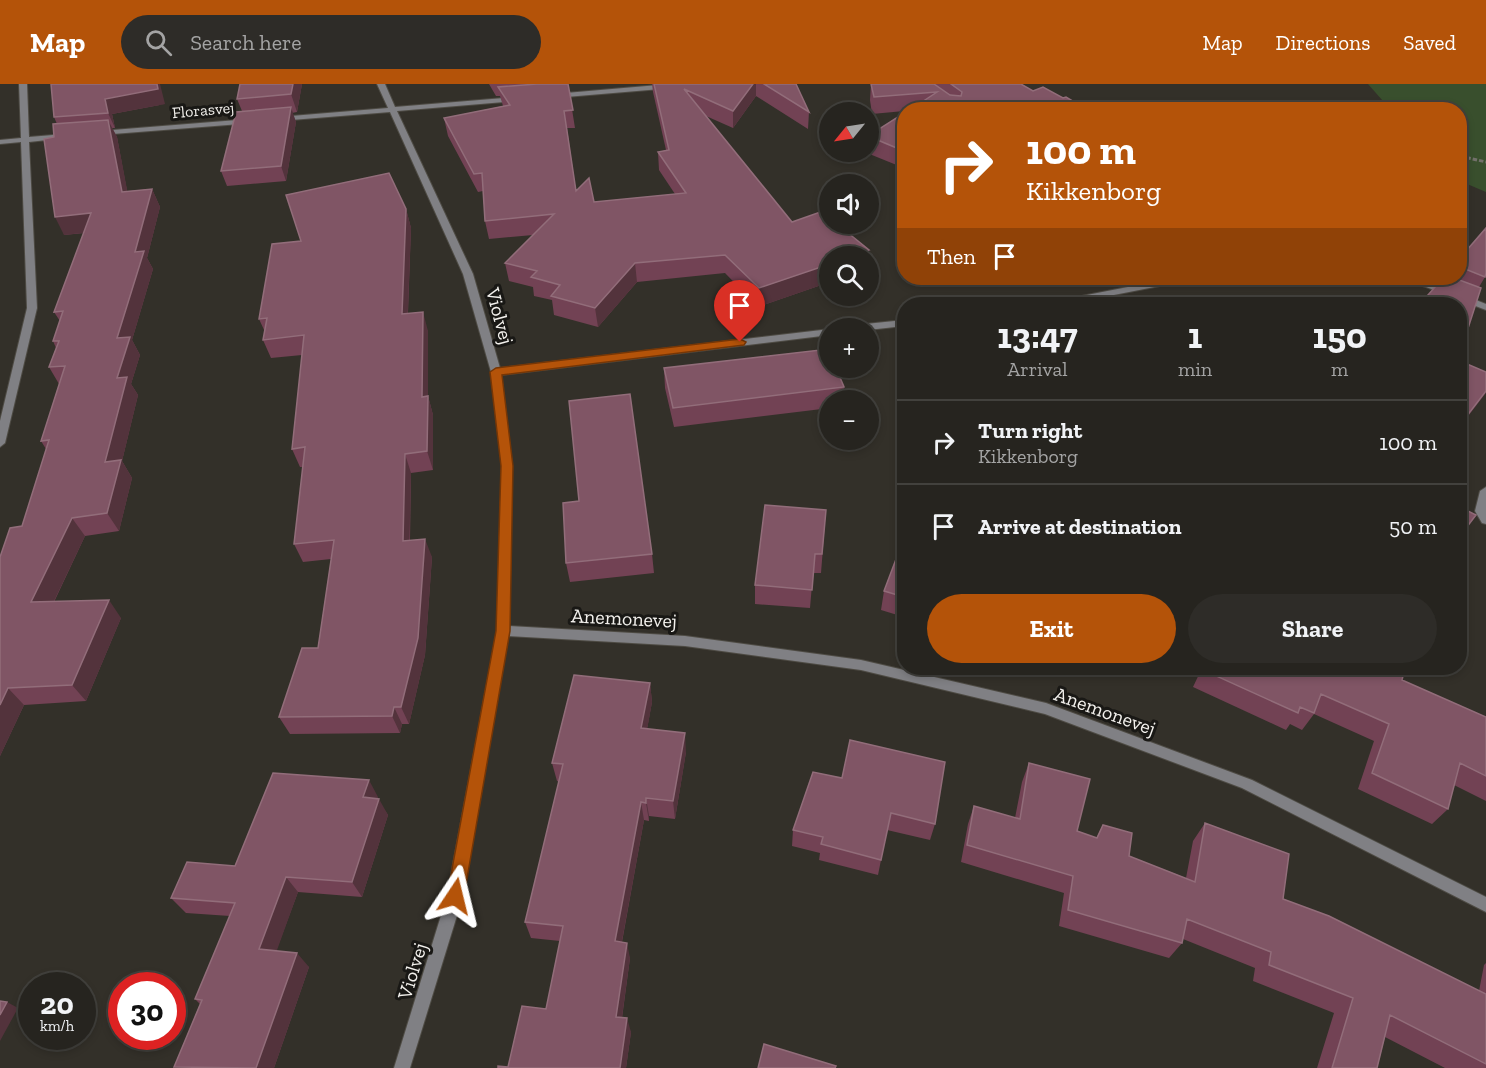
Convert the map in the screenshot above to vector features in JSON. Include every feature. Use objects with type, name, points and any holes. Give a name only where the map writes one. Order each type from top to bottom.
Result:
[{"type":"street","points":[[0,442],[32,308],[23,84]]},
{"type":"street","name":"Violvej","points":[[381,84],[468,274],[496,372],[507,466],[503,631],[455,896],[402,1068]]},
{"type":"street","points":[[541,97],[696,84]]},
{"type":"street","points":[[274,119],[530,98]]},
{"type":"street","name":"Florasvej","points":[[96,134],[262,120]]},
{"type":"street","points":[[0,142],[72,136]]},
{"type":"street","points":[[1090,297],[1148,285]]},
{"type":"street","points":[[1429,285],[1460,297]]},
{"type":"street","points":[[1467,300],[1486,307]]},
{"type":"street","points":[[879,326],[897,324]]},
{"type":"street","points":[[496,372],[819,333]]},
{"type":"street","points":[[1486,491],[1481,511],[1486,520]]},
{"type":"street","name":"Anemonevej","points":[[503,631],[685,641],[861,665],[897,674]]},
{"type":"street","name":"Anemonevej","points":[[903,675],[1046,709],[1247,784],[1486,905]]},
{"type":"path","points":[[1467,158],[1486,162]]},
{"type":"green space","points":[[1368,84],[1486,84],[1486,192],[1467,184],[1467,102],[1384,102]]},
{"type":"building","points":[[51,84],[157,84],[158,89],[105,99],[108,113],[54,117]]},
{"type":"building","points":[[240,84],[293,84],[291,94],[237,99]]},
{"type":"building","points":[[568,84],[573,110],[564,111],[576,191],[589,178],[594,202],[686,193],[658,152],[669,150],[654,84],[753,84],[733,111],[684,89],[792,222],[819,212],[819,234],[849,234],[864,246],[819,246],[819,268],[759,288],[725,255],[635,263],[595,308],[551,296],[560,285],[531,277],[537,271],[505,263],[554,214],[485,221],[482,173],[474,174],[444,118],[510,105],[498,87]]},
{"type":"building","points":[[764,84],[796,84],[809,112]]},
{"type":"building","points":[[871,84],[934,84],[950,95],[961,96],[962,92],[951,84],[1021,84],[1033,91],[1043,87],[1074,102],[922,102],[937,92],[874,97]]},
{"type":"building","points":[[291,107],[281,166],[221,171],[236,112]]},
{"type":"building","points":[[897,117],[897,148],[879,141],[879,129]]},
{"type":"building","points":[[108,120],[122,192],[152,189],[135,252],[144,251],[117,338],[130,337],[117,378],[127,377],[105,462],[121,460],[107,513],[72,518],[31,602],[109,600],[72,685],[8,688],[0,705],[0,557],[10,528],[22,526],[49,440],[41,441],[65,366],[49,367],[59,341],[53,341],[63,311],[54,312],[91,213],[55,217],[44,139],[54,137],[53,124]]},
{"type":"building","points":[[389,173],[406,209],[402,314],[423,312],[422,397],[428,396],[427,451],[405,454],[403,541],[425,539],[418,638],[401,707],[394,707],[392,716],[279,717],[302,648],[318,648],[334,540],[294,544],[305,447],[292,449],[304,335],[263,340],[267,318],[259,319],[272,244],[301,241],[286,195]]},
{"type":"building","points":[[1486,228],[1485,277],[1467,270],[1467,250]]},
{"type":"building","points":[[1467,283],[1481,288],[1467,331],[1467,297],[1426,297],[1437,285],[1467,285]]},
{"type":"building","points":[[819,350],[819,378],[840,378],[844,387],[673,408],[664,368]]},
{"type":"building","points":[[1467,364],[1486,372],[1486,391],[1467,416]]},
{"type":"building","points":[[630,394],[652,554],[566,563],[563,503],[579,501],[569,401]]},
{"type":"building","points":[[765,505],[826,510],[822,554],[815,554],[812,590],[755,585]]},
{"type":"building","points":[[1467,510],[1476,515],[1467,527]]},
{"type":"building","points":[[897,557],[897,595],[884,591]]},
{"type":"building","points":[[574,675],[650,683],[641,728],[685,733],[673,801],[646,798],[646,803],[641,802],[615,941],[627,943],[616,1017],[627,1018],[620,1068],[498,1068],[498,1066],[508,1067],[522,1006],[546,1009],[563,926],[525,922],[563,764],[552,763]]},
{"type":"building","points":[[1214,675],[1403,675],[1402,680],[1486,717],[1486,776],[1460,763],[1448,809],[1372,773],[1389,724],[1321,694],[1314,713],[1300,707],[1298,713]]},
{"type":"building","points":[[850,740],[945,762],[935,824],[891,813],[881,860],[821,844],[823,837],[793,830],[813,772],[842,778]]},
{"type":"building","points":[[1029,763],[1090,779],[1077,831],[1097,838],[1103,825],[1132,833],[1129,856],[1195,882],[1205,823],[1289,854],[1283,899],[1329,916],[1486,994],[1486,1064],[1390,1015],[1377,1068],[1332,1068],[1353,998],[1269,965],[1271,952],[1187,919],[1182,943],[1068,910],[1073,876],[967,845],[974,806],[1020,819]]},
{"type":"building","points":[[273,773],[369,780],[363,797],[379,799],[352,882],[286,877],[259,949],[297,953],[256,1068],[174,1067],[181,1050],[186,1050],[186,1038],[202,1000],[195,999],[235,903],[171,898],[187,862],[235,866]]},
{"type":"building","points":[[0,1001],[7,1002],[0,1015]]},
{"type":"building","points":[[764,1044],[836,1066],[835,1068],[758,1068]]},
{"type":"route","points":[[455,896],[503,631],[507,466],[496,372],[740,342]]}]
